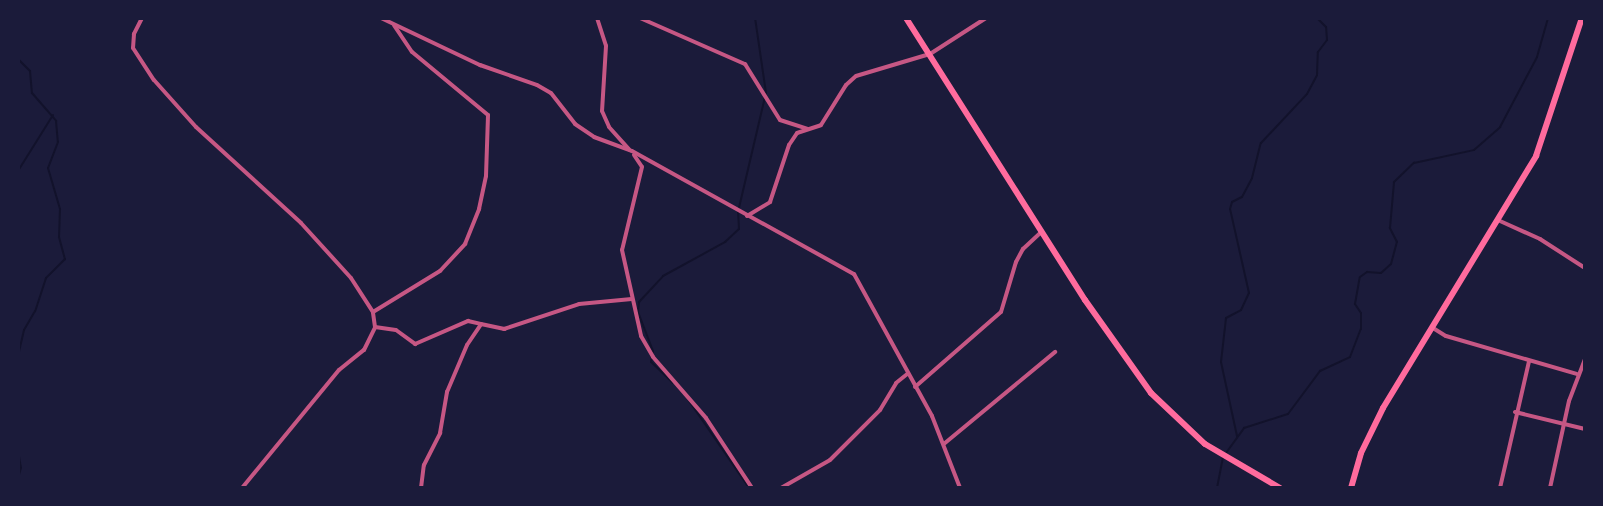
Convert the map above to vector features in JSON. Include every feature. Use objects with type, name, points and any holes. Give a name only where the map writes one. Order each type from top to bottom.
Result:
[{"type":"main road","points":[[906,18],[1042,232],[1151,393],[1184,428],[1236,463],[1280,488]]},
{"type":"main road","points":[[1350,488],[1369,433],[1500,221],[1540,146],[1582,18]]},
{"type":"street","points":[[142,18],[134,34],[133,48],[154,80],[196,127],[301,223],[351,278],[373,312],[375,327],[364,350],[339,370],[242,488]]},
{"type":"street","points":[[381,18],[474,63],[537,85],[560,102],[575,124],[594,137],[632,151],[854,274],[945,443],[960,488]]},
{"type":"street","points":[[597,18],[606,46],[602,111],[615,135],[632,151],[642,167],[622,250],[641,336],[653,357],[696,404],[752,488]]},
{"type":"street","points":[[640,18],[745,64],[780,120],[796,128],[808,129]]},
{"type":"street","points":[[746,216],[770,202],[789,145],[797,134],[830,116],[846,85],[856,76],[930,54],[986,18]]},
{"type":"street","points":[[373,312],[418,287],[465,244],[479,209],[486,176],[488,115],[412,52],[394,24]]},
{"type":"street","points":[[1500,221],[1540,239],[1585,268]]},
{"type":"street","points":[[915,387],[1001,312],[1016,262],[1023,249],[1042,232]]},
{"type":"street","points":[[375,327],[396,330],[415,344],[468,321],[504,329],[579,304],[632,299]]},
{"type":"street","points":[[421,488],[424,465],[440,433],[447,392],[467,345],[481,324]]},
{"type":"street","points":[[1433,328],[1446,336],[1577,374]]},
{"type":"street","points":[[945,443],[1055,352]]},
{"type":"street","points":[[1550,488],[1563,424],[1577,374],[1585,358]]},
{"type":"street","points":[[1500,488],[1515,412],[1529,361]]},
{"type":"street","points":[[781,488],[830,460],[880,410],[896,383],[907,374]]},
{"type":"street","points":[[1515,412],[1585,429]]},
{"type":"waterway","points":[[673,383],[651,362],[653,351],[638,312],[639,302],[663,276],[725,242],[739,229],[738,212],[766,93],[755,18]]},
{"type":"waterway","points":[[1237,436],[1221,362],[1226,318],[1241,310],[1249,293],[1230,209],[1232,202],[1242,197],[1252,178],[1261,143],[1307,94],[1317,75],[1318,52],[1327,40],[1326,27],[1317,18]]},
{"type":"waterway","points":[[1226,453],[1244,428],[1288,414],[1320,371],[1350,357],[1361,329],[1361,313],[1355,304],[1360,277],[1367,272],[1381,273],[1391,264],[1397,242],[1390,228],[1394,182],[1414,163],[1474,150],[1500,127],[1537,57],[1548,18]]},
{"type":"waterway","points":[[18,59],[30,71],[32,93],[56,121],[58,142],[48,168],[60,209],[59,237],[65,259],[46,278],[35,311],[24,330],[18,356]]},
{"type":"waterway","points":[[18,171],[53,115]]},
{"type":"waterway","points":[[687,398],[749,488]]},
{"type":"waterway","points":[[18,451],[21,468],[18,478]]},
{"type":"waterway","points":[[1217,488],[1223,458]]}]
